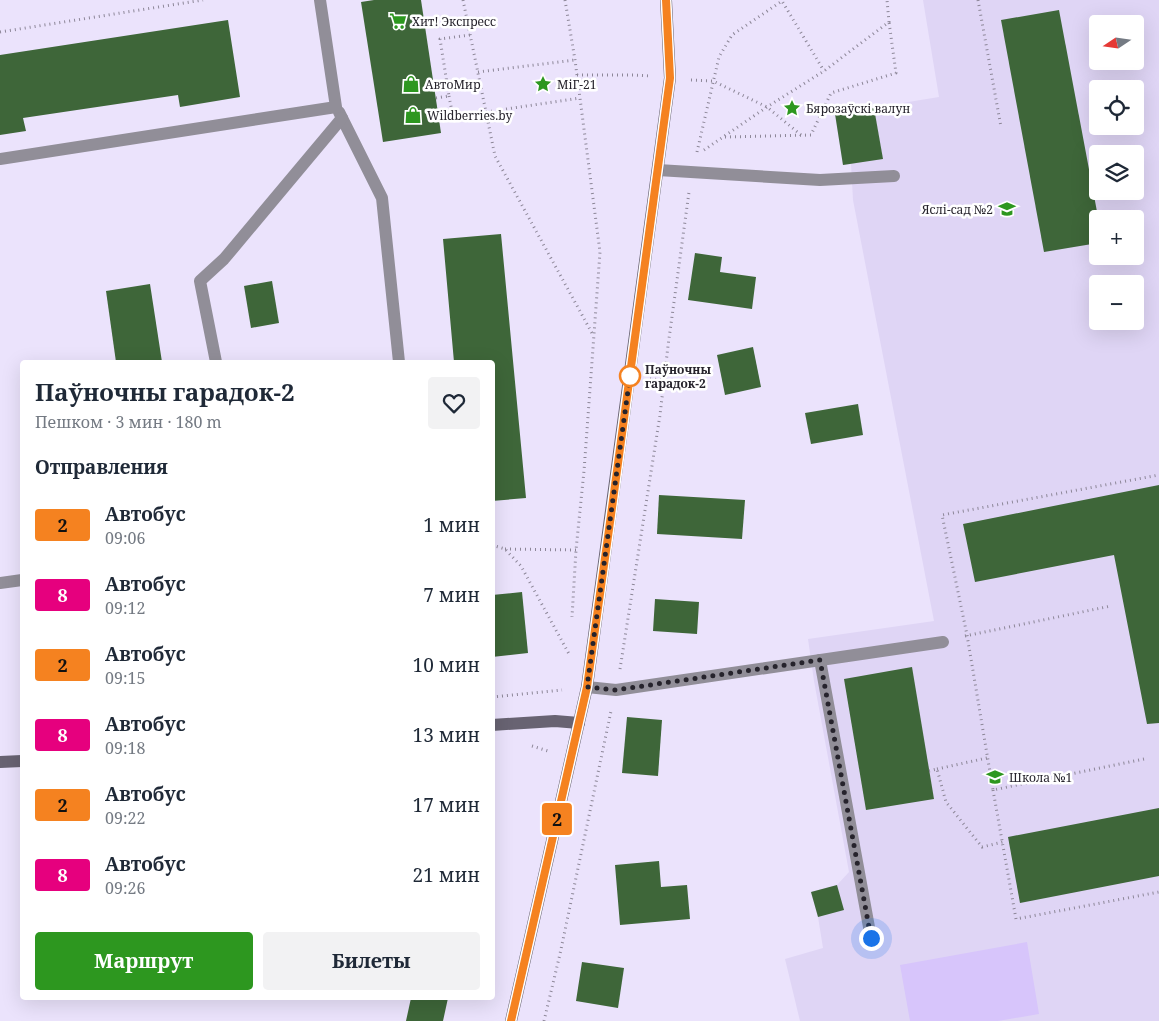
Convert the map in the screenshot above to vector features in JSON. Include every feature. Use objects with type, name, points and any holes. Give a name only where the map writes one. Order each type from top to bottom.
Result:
[{"type":"street","points":[[511,1021],[587,687],[670,78],[666,0]]},
{"type":"street","points":[[495,725],[555,721],[579,723]]},
{"type":"street","points":[[0,762],[20,760]]},
{"type":"lane","points":[[320,0],[339,113],[382,198],[399,360]]},
{"type":"lane","points":[[0,159],[339,113]]},
{"type":"lane","points":[[216,360],[200,281],[224,259],[339,113]]},
{"type":"lane","points":[[658,170],[820,180],[894,176]]},
{"type":"lane","points":[[0,583],[20,580]]},
{"type":"lane","points":[[587,687],[616,690],[943,642]]},
{"type":"lane","points":[[820,660],[871,938]]},
{"type":"path","points":[[0,32],[204,0]]},
{"type":"path","points":[[463,0],[495,156],[594,336]]},
{"type":"path","points":[[565,0],[577,74],[600,252],[572,618]]},
{"type":"path","points":[[782,0],[788,0]]},
{"type":"path","points":[[782,0],[824,71]]},
{"type":"path","points":[[723,137],[811,135],[831,93],[896,73],[887,0]]},
{"type":"path","points":[[978,0],[1001,127]]},
{"type":"path","points":[[696,156],[767,107],[824,71],[889,22]]},
{"type":"path","points":[[470,35],[440,39],[453,116],[580,98]]},
{"type":"path","points":[[478,72],[575,60]]},
{"type":"path","points":[[577,74],[634,75],[713,81],[767,107],[801,136]]},
{"type":"path","points":[[436,98],[449,96]]},
{"type":"path","points":[[544,1021],[560,954],[622,658],[660,415],[668,346]]},
{"type":"path","points":[[1159,475],[942,515],[967,635],[1016,919],[1159,892]]},
{"type":"path","points":[[495,546],[505,549],[576,550]]},
{"type":"path","points":[[505,549],[521,566],[570,656],[570,647]]},
{"type":"path","points":[[967,635],[1111,606]]},
{"type":"path","points":[[495,697],[562,690],[564,682]]},
{"type":"path","points":[[929,771],[988,758]]},
{"type":"path","points":[[993,790],[1144,759]]},
{"type":"path","points":[[937,769],[946,802],[982,847],[1003,842]]},
{"type":"shaded area","name":"Школа №1","points":[[923,0],[1159,0],[1159,1021],[800,1021],[785,959],[823,948],[818,917],[811,892],[837,885],[849,872],[808,639],[934,621],[853,200],[851,164],[843,165],[835,114],[939,97]]},
{"type":"shaded area","points":[[1027,942],[1039,1014],[998,1021],[910,1021],[900,965]]},
{"type":"building","points":[[374,0],[421,0],[441,133],[383,142],[361,2]]},
{"type":"building","points":[[1059,10],[1089,169],[1089,200],[1095,200],[1097,210],[1089,210],[1089,244],[1044,252],[1001,20]]},
{"type":"building","points":[[228,20],[240,97],[180,107],[178,95],[23,118],[26,131],[0,135],[0,55]]},
{"type":"building","points":[[874,108],[883,159],[843,165],[835,114]]},
{"type":"building","points":[[501,234],[526,498],[495,501],[495,360],[454,360],[443,239]]},
{"type":"building","points":[[695,253],[722,257],[720,272],[756,277],[752,309],[688,300]]},
{"type":"building","points":[[272,281],[279,323],[251,328],[244,286]]},
{"type":"building","points":[[150,284],[162,360],[116,360],[106,291]]},
{"type":"building","points":[[753,347],[761,387],[725,395],[717,355]]},
{"type":"building","points":[[858,404],[863,435],[811,444],[805,413]]},
{"type":"building","points":[[1159,485],[1159,723],[1147,724],[1114,555],[975,582],[963,524]]},
{"type":"building","points":[[659,495],[745,500],[742,539],[657,534]]},
{"type":"building","points":[[522,592],[528,653],[495,657],[495,595]]},
{"type":"building","points":[[655,599],[699,602],[697,634],[653,631]]},
{"type":"building","points":[[912,667],[934,799],[866,810],[844,679]]},
{"type":"building","points":[[627,717],[662,720],[658,776],[622,773]]},
{"type":"building","points":[[1159,808],[1159,876],[1020,903],[1008,837]]},
{"type":"building","points":[[659,861],[661,887],[687,885],[690,919],[620,925],[615,865]]},
{"type":"building","points":[[837,885],[844,910],[818,917],[811,892]]},
{"type":"building","points":[[582,962],[624,968],[618,1008],[576,1001]]},
{"type":"building","points":[[411,1000],[448,1000],[443,1021],[406,1021]]},
{"type":"bus line","name":"2","points":[[511,1021],[587,687],[670,78],[666,0]]},
{"type":"place","name":"Хит! Экспресс","points":[[398,21]]},
{"type":"place","name":"АвтоМир","points":[[411,84]]},
{"type":"place","name":"МіГ-21","points":[[543,84]]},
{"type":"place","name":"Бярозаўскі валун","points":[[792,108]]},
{"type":"place","name":"Wildberries.by","points":[[413,115]]},
{"type":"place","name":"Яслі-сад №2","points":[[1007,209]]},
{"type":"place","name":"Паўночны гарадок-2","points":[[630,376]]},
{"type":"place","name":"Школа №1","points":[[995,777]]},
{"type":"route","points":[[630,376],[587,687],[616,690],[820,660],[871,938]]}]
